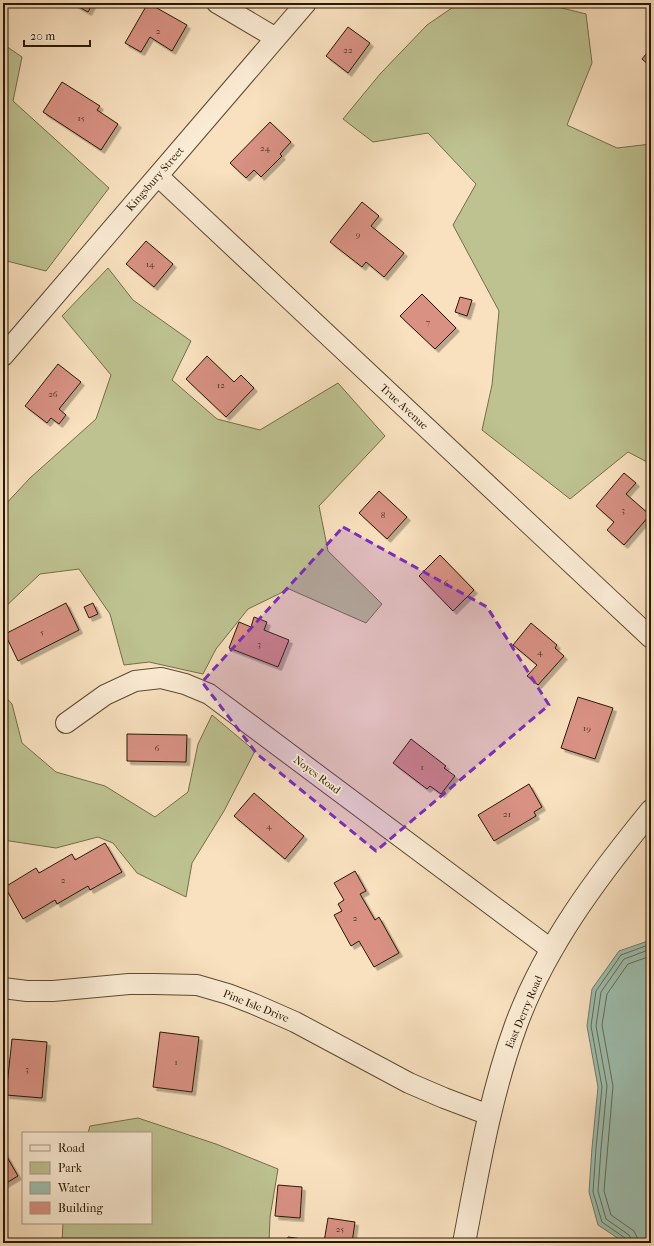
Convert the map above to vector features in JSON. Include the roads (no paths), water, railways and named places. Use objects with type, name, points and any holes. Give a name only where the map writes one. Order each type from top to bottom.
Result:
[{"type":"street","points":[[217,3],[276,38]]},
{"type":"street","name":"Kingsbury Street","points":[[3,356],[306,3]]},
{"type":"street","name":"True Avenue","points":[[158,176],[651,638]]},
{"type":"street","name":"Noyes Road","points":[[66,723],[105,695],[135,681],[161,678],[185,684],[209,694],[552,950]]},
{"type":"street","name":"East Derry Road","points":[[464,1243],[489,1115],[502,1064],[516,1024],[534,984],[565,928],[602,874],[651,811]]},
{"type":"street","name":"Pine Isle Drive","points":[[3,988],[27,991],[53,991],[129,984],[197,985],[228,994],[254,1004],[294,1022],[409,1083],[489,1115]]},
{"type":"water","points":[[651,940],[651,1243],[625,1243],[598,1225],[589,1192],[598,1087],[587,1026],[592,989],[619,951]]}]
